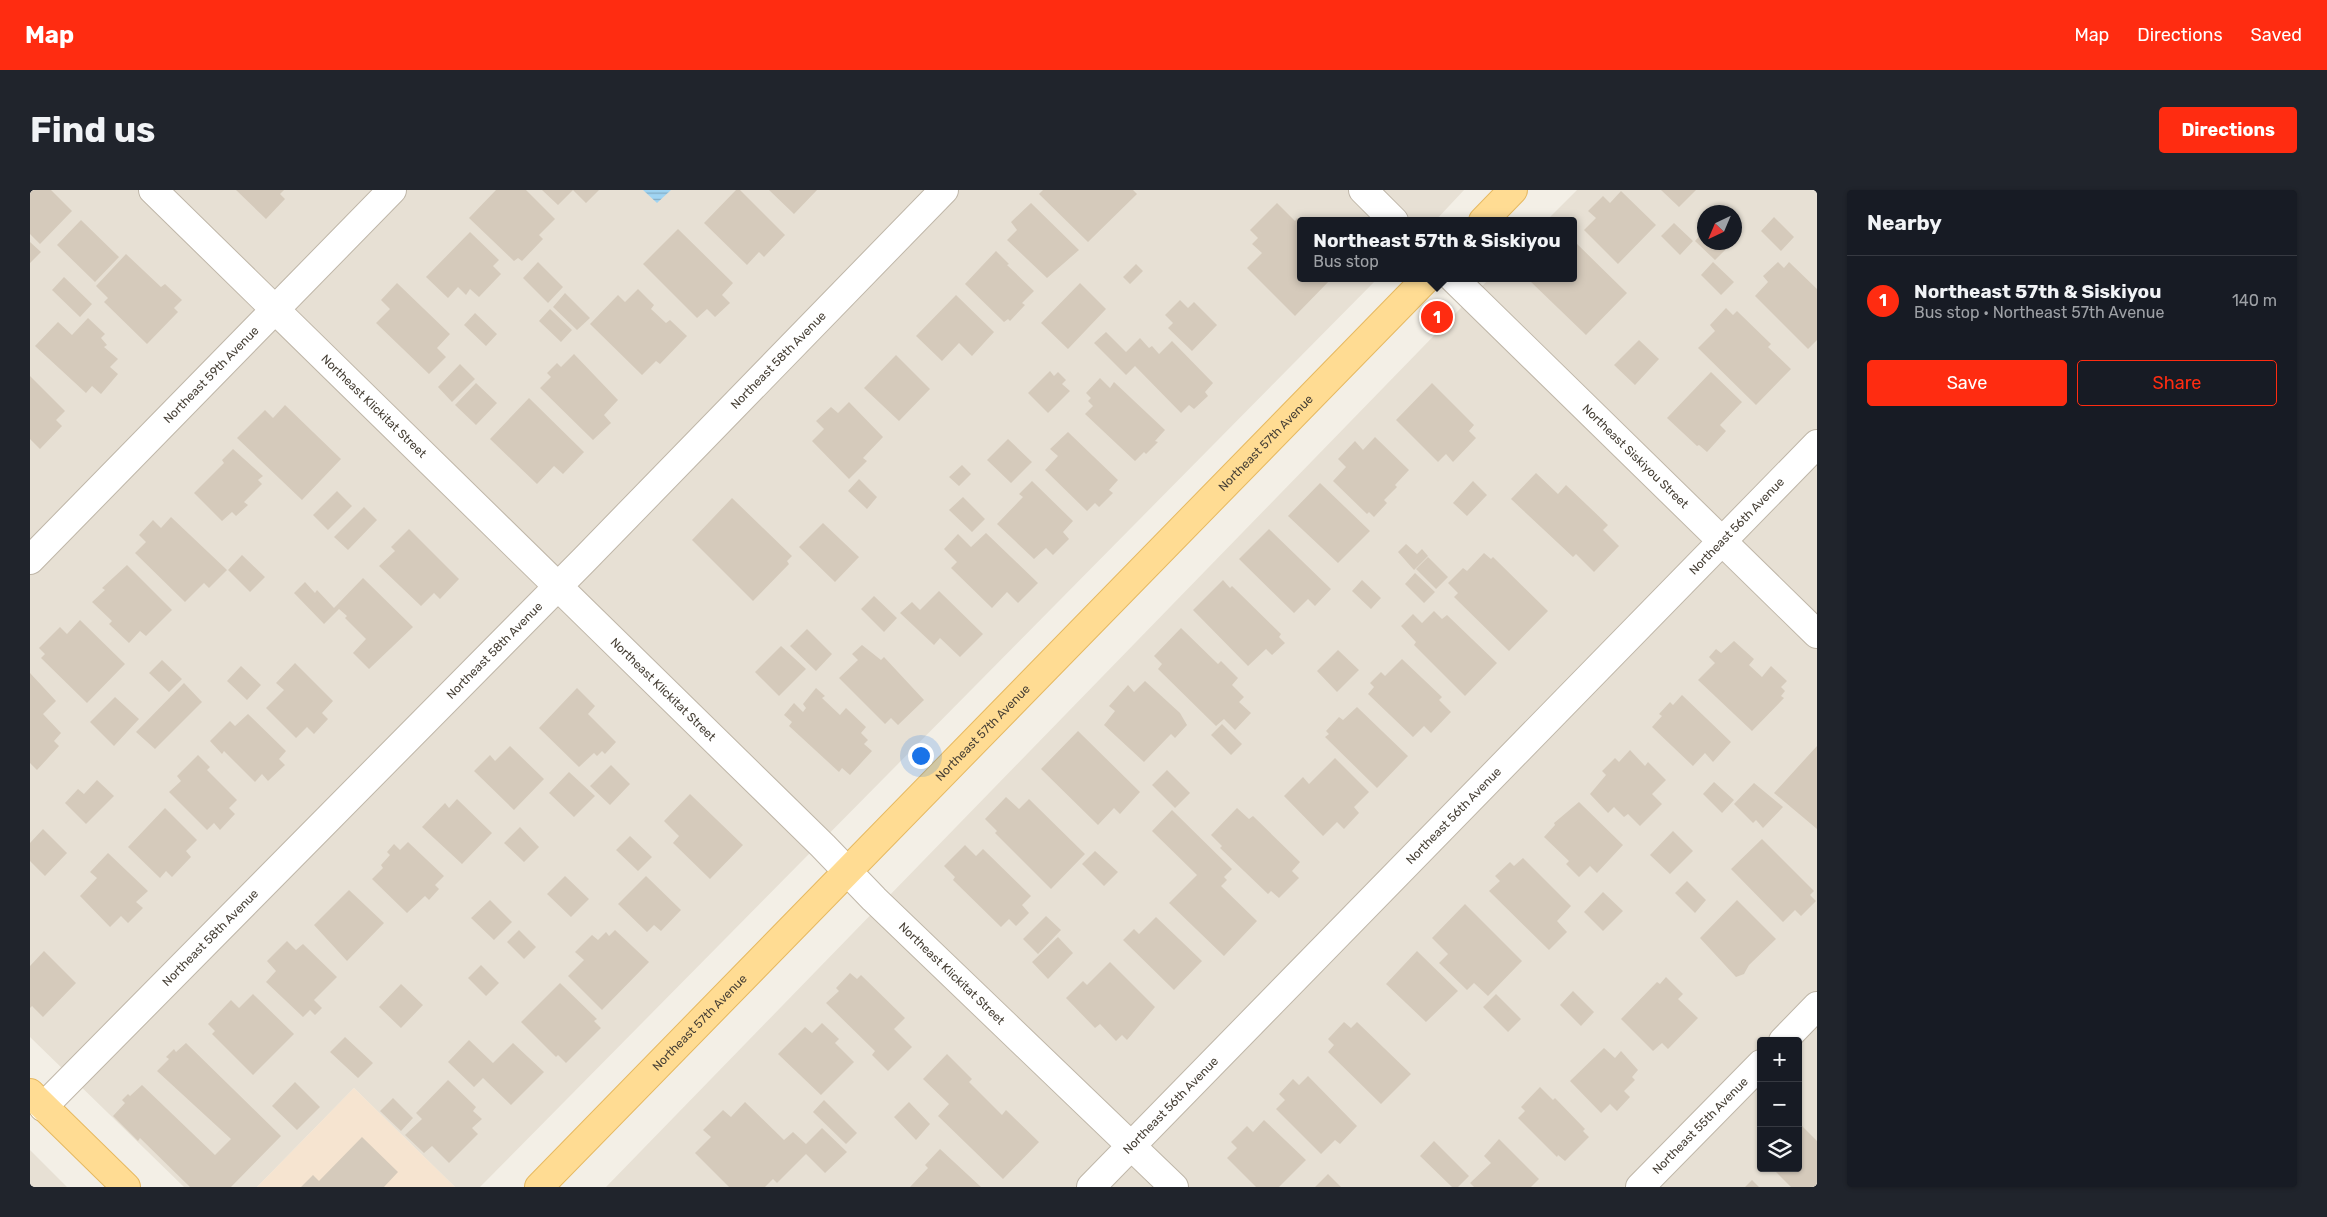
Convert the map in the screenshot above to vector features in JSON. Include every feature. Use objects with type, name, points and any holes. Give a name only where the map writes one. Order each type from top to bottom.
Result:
[{"type":"main road","points":[[1487,217],[1513,190]]},
{"type":"main road","name":"Northeast 57th Avenue","points":[[539,1187],[1423,282]]},
{"type":"main road","points":[[37,1100],[126,1187]]},
{"type":"street","name":"Northeast Klickitat Street","points":[[154,190],[847,872],[1174,1187]]},
{"type":"street","name":"Northeast 59th Avenue","points":[[30,560],[392,190]]},
{"type":"street","name":"Northeast 58th Avenue","points":[[37,1100],[558,586],[944,190]]},
{"type":"street","points":[[1363,190],[1390,217]]},
{"type":"street","name":"Northeast Siskiyou Street","points":[[1457,282],[1817,634]]},
{"type":"street","name":"Northeast 56th Avenue","points":[[1091,1187],[1817,444]]},
{"type":"street","points":[[1787,1037],[1817,1006]]},
{"type":"street","name":"Northeast 55th Avenue","points":[[1640,1187],[1757,1068]]},
{"type":"shaded area","points":[[30,190],[1464,190],[1439,217],[1297,217],[1297,282],[1374,282],[480,1187],[455,1187],[354,1088],[257,1187],[184,1187],[30,1037]]},
{"type":"shaded area","points":[[1577,190],[1817,190],[1817,1187],[606,1187],[1486,282],[1577,282],[1577,217],[1550,217]]},
{"type":"shaded area","points":[[354,1088],[455,1187],[257,1187]]},
{"type":"shaded area","points":[[30,1150],[67,1187],[30,1187]]},
{"type":"water","points":[[643,190],[671,190],[657,203]]},
{"type":"building","points":[[30,190],[51,190],[72,211],[40,244],[30,234]]},
{"type":"building","points":[[236,190],[284,190],[280,194],[285,199],[266,219]]},
{"type":"building","points":[[496,190],[526,190],[555,219],[539,235],[543,239],[522,261],[518,258],[514,261],[469,218]]},
{"type":"building","points":[[542,190],[573,190],[558,205]]},
{"type":"building","points":[[573,190],[599,190],[586,203]]},
{"type":"building","points":[[736,190],[740,190],[785,235],[764,257],[759,252],[747,265],[704,223]]},
{"type":"building","points":[[769,190],[817,190],[794,214]]},
{"type":"building","points":[[1043,190],[1133,190],[1137,194],[1088,242],[1039,194]]},
{"type":"building","points":[[1661,190],[1696,190],[1679,207]]},
{"type":"building","points":[[1621,191],[1656,225],[1618,264],[1584,230],[1596,218],[1588,211],[1603,196],[1610,203]]},
{"type":"building","points":[[1031,203],[1079,250],[1047,278],[1007,240],[1017,230],[1011,222]]},
{"type":"building","points":[[1277,203],[1295,221],[1297,218],[1297,282],[1328,282],[1295,316],[1247,268],[1262,253],[1252,244],[1258,238],[1250,230]]},
{"type":"building","points":[[1774,217],[1794,237],[1781,251],[1761,231]]},
{"type":"building","points":[[81,220],[119,257],[95,282],[57,245]]},
{"type":"building","points":[[1674,223],[1693,241],[1680,255],[1661,236]]},
{"type":"building","points":[[678,229],[733,283],[722,295],[730,303],[715,317],[707,309],[697,318],[643,264]]},
{"type":"building","points":[[470,232],[499,260],[493,266],[501,274],[479,297],[470,289],[466,295],[458,287],[448,298],[426,277]]},
{"type":"building","points":[[30,242],[41,252],[30,263]]},
{"type":"building","points":[[1577,244],[1627,293],[1586,335],[1531,282],[1577,282]]},
{"type":"building","points":[[1704,250],[1725,250],[1715,260]]},
{"type":"building","points":[[996,251],[1009,264],[1007,265],[1034,291],[1022,303],[1025,305],[1010,321],[1008,319],[1004,322],[965,284]]},
{"type":"building","points":[[126,254],[161,287],[165,284],[182,300],[174,308],[178,312],[147,344],[104,302],[108,298],[96,286]]},
{"type":"building","points":[[538,262],[563,287],[548,303],[523,278]]},
{"type":"building","points":[[1713,262],[1734,282],[1721,295],[1701,275]]},
{"type":"building","points":[[1778,262],[1784,268],[1789,262],[1817,289],[1817,340],[1808,349],[1755,296],[1768,282],[1763,276]]},
{"type":"building","points":[[1136,264],[1143,271],[1130,284],[1123,277]]},
{"type":"building","points":[[64,277],[92,304],[80,317],[52,290]]},
{"type":"building","points":[[397,283],[450,334],[437,348],[446,357],[429,374],[376,323],[390,309],[381,300]]},
{"type":"building","points":[[1080,283],[1106,309],[1068,349],[1041,323]]},
{"type":"building","points":[[638,289],[654,305],[651,309],[666,323],[670,320],[687,336],[660,364],[656,361],[642,375],[590,324],[618,295],[625,302]]},
{"type":"building","points":[[565,293],[590,318],[577,330],[553,307]]},
{"type":"building","points":[[956,295],[994,332],[972,356],[959,343],[942,361],[916,336]]},
{"type":"building","points":[[1180,300],[1188,308],[1194,302],[1217,325],[1192,351],[1168,328],[1173,323],[1165,315]]},
{"type":"building","points":[[1726,308],[1733,315],[1737,311],[1771,344],[1768,347],[1791,369],[1756,405],[1698,348],[1715,331],[1710,325]]},
{"type":"building","points":[[550,309],[572,330],[561,342],[539,321]]},
{"type":"building","points":[[475,313],[497,334],[486,346],[464,325]]},
{"type":"building","points":[[88,318],[105,334],[101,338],[107,345],[104,347],[118,359],[110,367],[118,374],[101,394],[92,386],[86,393],[35,346],[58,322],[72,335]]},
{"type":"building","points":[[1106,332],[1126,352],[1140,338],[1149,348],[1152,346],[1159,354],[1172,341],[1213,383],[1205,392],[1208,396],[1194,409],[1189,405],[1181,413],[1135,366],[1126,375],[1094,343]]},
{"type":"building","points":[[1639,340],[1659,359],[1635,385],[1614,365]]},
{"type":"building","points":[[574,354],[618,400],[604,415],[611,423],[593,440],[540,388],[551,377],[547,373],[557,363],[561,367]]},
{"type":"building","points":[[896,355],[930,389],[899,421],[864,388]]},
{"type":"building","points":[[460,364],[475,379],[452,402],[438,387]]},
{"type":"building","points":[[1050,371],[1054,376],[1058,372],[1066,380],[1062,384],[1070,391],[1048,413],[1028,393]]},
{"type":"building","points":[[1711,372],[1742,402],[1720,425],[1726,431],[1707,452],[1699,445],[1697,446],[1667,418]]},
{"type":"building","points":[[30,376],[65,411],[56,420],[62,426],[40,449],[30,439]]},
{"type":"building","points":[[1100,378],[1110,388],[1114,382],[1165,430],[1155,441],[1158,442],[1146,454],[1144,452],[1135,461],[1085,414],[1093,406],[1088,401],[1091,398],[1086,393]]},
{"type":"building","points":[[476,383],[497,403],[476,425],[455,405]]},
{"type":"building","points":[[1432,383],[1474,425],[1469,431],[1476,438],[1453,462],[1446,454],[1438,462],[1396,420]]},
{"type":"building","points":[[529,398],[584,452],[563,474],[554,466],[537,484],[490,439]]},
{"type":"building","points":[[849,402],[883,437],[863,458],[867,461],[849,479],[812,441],[824,429],[816,421],[831,407],[838,413]]},
{"type":"building","points":[[285,405],[341,459],[302,500],[237,438],[265,410],[273,418]]},
{"type":"building","points":[[1068,432],[1118,480],[1109,490],[1113,493],[1099,507],[1095,503],[1087,511],[1045,470],[1058,456],[1050,449]]},
{"type":"building","points":[[1375,437],[1409,470],[1395,485],[1397,487],[1384,500],[1387,503],[1374,517],[1369,512],[1367,514],[1333,481],[1346,467],[1338,459],[1355,441],[1363,450]]},
{"type":"building","points":[[1008,439],[1032,462],[1011,483],[987,460]]},
{"type":"building","points":[[233,449],[263,476],[258,480],[262,484],[244,502],[248,505],[236,516],[232,512],[222,521],[194,493],[224,463],[222,460]]},
{"type":"building","points":[[962,465],[971,474],[959,486],[949,477]]},
{"type":"building","points":[[1536,473],[1558,494],[1566,485],[1608,525],[1603,530],[1619,546],[1594,572],[1576,554],[1573,557],[1511,499]]},
{"type":"building","points":[[859,479],[877,497],[867,509],[848,491]]},
{"type":"building","points":[[1032,481],[1073,521],[1063,532],[1069,539],[1053,555],[1046,548],[1034,559],[997,524],[1023,497],[1019,494]]},
{"type":"building","points":[[1473,481],[1487,495],[1467,516],[1453,503]]},
{"type":"building","points":[[1320,483],[1370,531],[1338,563],[1288,516]]},
{"type":"building","points":[[337,491],[352,506],[328,530],[313,515]]},
{"type":"building","points":[[963,497],[985,519],[972,532],[949,510]]},
{"type":"building","points":[[732,498],[792,556],[787,561],[789,564],[753,601],[692,540]]},
{"type":"building","points":[[364,507],[377,520],[348,550],[334,537]]},
{"type":"building","points":[[171,517],[227,570],[209,588],[204,583],[185,602],[135,553],[146,542],[139,535],[153,520],[161,528]]},
{"type":"building","points":[[823,523],[859,557],[835,582],[799,547]]},
{"type":"building","points":[[409,529],[459,579],[440,599],[434,593],[421,606],[379,566],[395,551],[391,547]]},
{"type":"building","points":[[1269,529],[1331,589],[1315,606],[1308,599],[1294,613],[1239,559]]},
{"type":"building","points":[[986,533],[1038,583],[1018,603],[1007,592],[992,608],[951,568],[957,562],[944,549],[958,534],[971,547]]},
{"type":"building","points":[[1406,544],[1417,554],[1422,549],[1428,556],[1414,570],[1398,552]]},
{"type":"building","points":[[1484,553],[1491,559],[1493,557],[1548,611],[1509,651],[1454,597],[1458,593],[1448,583],[1463,568],[1467,571]]},
{"type":"building","points":[[242,555],[265,577],[250,592],[228,570]]},
{"type":"building","points":[[1428,557],[1448,577],[1436,589],[1416,569]]},
{"type":"building","points":[[127,565],[172,610],[146,636],[140,631],[129,643],[109,624],[112,621],[92,602],[105,590],[102,588]]},
{"type":"building","points":[[1415,573],[1435,592],[1424,603],[1405,584]]},
{"type":"building","points":[[363,578],[413,627],[369,669],[353,653],[366,639],[345,618],[347,616],[339,609],[324,624],[294,593],[305,582],[315,593],[317,590],[334,608]]},
{"type":"building","points":[[1223,580],[1230,588],[1232,586],[1281,634],[1279,637],[1285,643],[1272,655],[1266,649],[1248,666],[1193,610]]},
{"type":"building","points":[[1362,580],[1381,598],[1371,609],[1352,591]]},
{"type":"building","points":[[939,591],[983,634],[960,657],[940,638],[934,645],[900,613],[912,602],[920,610]]},
{"type":"building","points":[[874,596],[897,618],[884,632],[861,609]]},
{"type":"building","points":[[1434,611],[1442,619],[1447,615],[1497,663],[1465,696],[1414,645],[1416,642],[1401,626],[1413,614],[1422,623]]},
{"type":"building","points":[[80,620],[125,664],[87,703],[41,658],[45,654],[39,648],[60,627],[67,634]]},
{"type":"building","points":[[1181,628],[1218,664],[1221,661],[1238,678],[1232,685],[1244,697],[1239,702],[1251,713],[1235,730],[1224,719],[1216,726],[1158,669],[1162,664],[1154,656]]},
{"type":"building","points":[[807,629],[832,654],[816,671],[790,646]]},
{"type":"building","points":[[1734,641],[1754,659],[1749,665],[1762,677],[1771,666],[1787,681],[1781,687],[1785,691],[1781,696],[1784,698],[1752,731],[1698,680],[1715,663],[1709,657],[1716,649],[1721,653]]},
{"type":"building","points":[[862,645],[881,660],[884,657],[924,700],[898,725],[891,718],[885,724],[839,678],[858,660],[852,654]]},
{"type":"building","points":[[781,646],[806,669],[779,696],[755,672]]},
{"type":"building","points":[[1338,650],[1359,670],[1337,692],[1317,671]]},
{"type":"building","points":[[1402,659],[1442,697],[1439,700],[1451,712],[1431,733],[1424,726],[1413,737],[1368,694],[1374,687],[1370,683],[1381,672],[1385,676]]},
{"type":"building","points":[[162,660],[182,679],[169,692],[149,673]]},
{"type":"building","points":[[295,663],[333,701],[322,713],[328,719],[314,734],[307,727],[296,738],[266,708],[284,690],[276,683]]},
{"type":"building","points":[[241,666],[261,685],[247,700],[227,681]]},
{"type":"building","points":[[30,673],[56,701],[43,714],[61,733],[54,741],[59,746],[37,770],[30,763]]},
{"type":"building","points":[[1145,681],[1180,713],[1187,725],[1175,738],[1171,734],[1144,762],[1104,725],[1115,711],[1109,706],[1128,685],[1134,692]]},
{"type":"building","points":[[184,683],[202,702],[155,749],[136,732]]},
{"type":"building","points":[[577,688],[595,706],[588,714],[616,742],[605,754],[602,751],[597,756],[594,753],[579,767],[539,728]]},
{"type":"building","points":[[816,688],[825,696],[822,698],[840,715],[846,708],[866,727],[861,733],[868,740],[864,744],[872,751],[850,775],[842,768],[839,772],[789,726],[792,722],[784,715],[794,703],[803,712],[806,708],[803,704]]},
{"type":"building","points":[[1682,695],[1731,742],[1713,762],[1705,753],[1693,766],[1652,727],[1662,716],[1659,714],[1670,702],[1673,705]]},
{"type":"building","points":[[115,697],[139,719],[114,746],[90,722]]},
{"type":"building","points":[[1357,707],[1408,756],[1377,788],[1325,737],[1329,734],[1326,731],[1339,717],[1343,720]]},
{"type":"building","points":[[248,714],[286,751],[279,759],[285,765],[268,781],[262,774],[255,782],[224,751],[222,754],[210,741],[230,721],[235,726]]},
{"type":"building","points":[[1222,724],[1242,744],[1231,755],[1211,735]]},
{"type":"building","points":[[1078,731],[1140,792],[1120,814],[1114,808],[1098,825],[1041,769]]},
{"type":"building","points":[[510,746],[544,779],[514,810],[474,771],[490,755],[495,761]]},
{"type":"building","points":[[1817,746],[1817,829],[1774,793]]},
{"type":"building","points":[[1630,750],[1645,766],[1648,762],[1666,780],[1652,794],[1662,804],[1640,826],[1628,814],[1624,817],[1614,807],[1608,813],[1590,794],[1606,775],[1602,771],[1615,758],[1619,762]]},
{"type":"building","points":[[198,755],[210,767],[207,770],[237,800],[229,808],[235,814],[220,830],[214,823],[207,830],[169,792],[181,781],[177,776]]},
{"type":"building","points":[[1335,758],[1369,792],[1354,807],[1359,813],[1344,829],[1337,822],[1323,836],[1284,796],[1303,777],[1309,784]]},
{"type":"building","points":[[611,765],[630,784],[610,805],[590,786]]},
{"type":"building","points":[[1167,770],[1190,793],[1175,808],[1152,785]]},
{"type":"building","points":[[569,772],[595,796],[574,817],[549,793]]},
{"type":"building","points":[[97,780],[114,796],[86,824],[65,803],[78,789],[84,794]]},
{"type":"building","points":[[1714,782],[1734,800],[1722,813],[1703,794]]},
{"type":"building","points":[[1754,783],[1783,807],[1763,828],[1756,820],[1753,823],[1734,804]]},
{"type":"building","points":[[690,794],[743,845],[710,879],[673,843],[679,836],[664,821]]},
{"type":"building","points":[[1006,797],[1019,809],[1029,799],[1085,854],[1051,889],[995,833],[997,831],[985,819]]},
{"type":"building","points":[[457,799],[492,833],[462,864],[422,827],[445,803],[449,808]]},
{"type":"building","points":[[1579,802],[1623,845],[1597,873],[1590,866],[1579,877],[1566,864],[1569,861],[1544,837],[1555,825],[1554,823]]},
{"type":"building","points":[[165,808],[197,840],[186,851],[191,857],[172,877],[166,871],[160,878],[128,847]]},
{"type":"building","points":[[1237,808],[1249,819],[1253,816],[1300,862],[1292,871],[1299,878],[1279,898],[1271,891],[1268,894],[1220,848],[1222,846],[1211,835]]},
{"type":"building","points":[[1172,810],[1232,869],[1224,877],[1227,880],[1221,886],[1257,921],[1224,956],[1169,903],[1197,875],[1152,831]]},
{"type":"building","points":[[520,827],[539,847],[524,862],[504,843]]},
{"type":"building","points":[[43,829],[67,853],[45,876],[30,861],[30,843]]},
{"type":"building","points":[[1673,831],[1693,851],[1670,874],[1650,855]]},
{"type":"building","points":[[630,836],[652,857],[638,871],[616,850]]},
{"type":"building","points":[[1762,839],[1814,891],[1810,895],[1816,901],[1801,916],[1795,910],[1783,922],[1731,869]]},
{"type":"building","points":[[408,842],[444,876],[435,885],[439,889],[429,900],[425,896],[407,913],[372,879],[383,868],[381,865],[390,855],[387,852],[394,844],[400,850]]},
{"type":"building","points":[[965,845],[976,856],[983,849],[1031,896],[1022,905],[1029,913],[1016,926],[1009,919],[1001,927],[953,880],[955,877],[944,866]]},
{"type":"building","points":[[1095,851],[1118,872],[1104,886],[1082,864]]},
{"type":"building","points":[[108,853],[148,891],[136,902],[143,908],[128,923],[121,916],[110,927],[80,896],[97,878],[90,872]]},
{"type":"building","points":[[1523,858],[1571,906],[1557,921],[1567,932],[1549,950],[1489,891],[1500,881],[1495,876],[1510,862],[1514,866]]},
{"type":"building","points":[[565,876],[589,899],[571,917],[547,894]]},
{"type":"building","points":[[646,876],[681,910],[661,931],[654,925],[647,932],[618,904]]},
{"type":"building","points":[[1687,881],[1706,900],[1695,913],[1675,893]]},
{"type":"building","points":[[349,890],[384,923],[347,961],[314,925]]},
{"type":"building","points":[[1603,892],[1623,911],[1603,931],[1584,912]]},
{"type":"building","points":[[490,900],[512,922],[494,940],[471,918]]},
{"type":"building","points":[[1737,900],[1776,939],[1749,965],[1744,974],[1736,977],[1700,938]]},
{"type":"building","points":[[1465,904],[1522,961],[1488,996],[1474,983],[1467,990],[1439,963],[1448,954],[1432,938]]},
{"type":"building","points":[[1046,916],[1061,930],[1038,954],[1023,939]]},
{"type":"building","points":[[1156,917],[1202,961],[1174,990],[1123,940],[1134,929],[1139,934]]},
{"type":"building","points":[[519,930],[536,947],[524,959],[507,942]]},
{"type":"building","points":[[615,930],[649,962],[602,1010],[568,976],[584,960],[575,952],[592,935],[598,940],[606,932],[609,936]]},
{"type":"building","points":[[1058,937],[1073,953],[1048,979],[1032,962]]},
{"type":"building","points":[[287,941],[296,950],[303,944],[337,977],[314,1000],[322,1008],[315,1015],[310,1010],[303,1017],[266,982],[276,971],[267,961]]},
{"type":"building","points":[[44,951],[76,983],[43,1017],[32,1006],[30,1008],[30,966]]},
{"type":"building","points":[[1417,951],[1458,991],[1426,1022],[1386,984]]},
{"type":"building","points":[[1110,962],[1155,1007],[1127,1040],[1122,1035],[1116,1041],[1100,1024],[1095,1028],[1066,998],[1083,981],[1087,985]]},
{"type":"building","points":[[481,965],[499,983],[486,996],[468,978]]},
{"type":"building","points":[[850,973],[857,979],[861,975],[905,1018],[894,1029],[912,1047],[888,1071],[872,1055],[875,1051],[826,1003],[839,991],[836,988]]},
{"type":"building","points":[[1666,977],[1683,994],[1678,999],[1698,1018],[1668,1049],[1662,1043],[1653,1051],[1621,1019],[1657,982],[1660,984]]},
{"type":"building","points":[[560,983],[597,1019],[594,1021],[601,1028],[566,1063],[558,1055],[556,1057],[521,1022]]},
{"type":"building","points":[[401,984],[423,1005],[401,1028],[379,1007]]},
{"type":"building","points":[[1573,991],[1594,1012],[1581,1026],[1560,1005]]},
{"type":"building","points":[[253,994],[294,1034],[253,1075],[212,1034],[215,1031],[208,1024],[231,1000],[239,1008]]},
{"type":"building","points":[[1496,994],[1521,1019],[1508,1032],[1483,1007]]},
{"type":"building","points":[[1344,1022],[1351,1028],[1357,1022],[1411,1074],[1381,1104],[1328,1052],[1334,1045],[1328,1039]]},
{"type":"building","points":[[822,1023],[839,1039],[835,1043],[854,1062],[821,1095],[778,1054],[805,1027],[812,1033]]},
{"type":"building","points":[[345,1037],[373,1063],[358,1078],[330,1052]]},
{"type":"building","points":[[469,1040],[493,1063],[513,1043],[544,1072],[511,1105],[483,1078],[474,1087],[448,1062]]},
{"type":"building","points":[[186,1043],[281,1136],[231,1187],[190,1187],[140,1138],[138,1141],[113,1116],[125,1103],[122,1100],[128,1094],[130,1096],[142,1085],[215,1155],[231,1139],[157,1071],[169,1059],[166,1057],[174,1049],[176,1052]]},
{"type":"building","points":[[1604,1048],[1615,1058],[1621,1051],[1638,1070],[1632,1077],[1635,1080],[1624,1091],[1630,1097],[1617,1111],[1610,1104],[1601,1113],[1570,1081]]},
{"type":"building","points":[[947,1054],[972,1079],[969,1082],[1002,1115],[1006,1110],[1039,1142],[1003,1179],[938,1116],[949,1104],[923,1079]]},
{"type":"building","points":[[1308,1076],[1357,1126],[1340,1144],[1335,1140],[1321,1154],[1276,1109],[1285,1100],[1279,1094],[1293,1079],[1299,1085]]},
{"type":"building","points":[[448,1080],[476,1107],[473,1111],[482,1119],[472,1128],[478,1134],[449,1163],[432,1146],[424,1153],[405,1135],[422,1119],[416,1113]]},
{"type":"building","points":[[295,1082],[320,1107],[297,1130],[272,1106]]},
{"type":"building","points":[[1540,1087],[1553,1100],[1555,1098],[1585,1129],[1583,1131],[1589,1137],[1565,1161],[1558,1155],[1557,1157],[1518,1118],[1525,1111],[1521,1107]]},
{"type":"building","points":[[393,1098],[413,1118],[401,1131],[380,1111]]},
{"type":"building","points":[[824,1100],[857,1133],[846,1144],[813,1112]]},
{"type":"building","points":[[745,1102],[784,1140],[793,1132],[806,1144],[822,1128],[847,1152],[825,1173],[806,1154],[777,1183],[773,1179],[765,1187],[729,1187],[695,1153],[711,1137],[703,1130],[723,1110],[731,1117]]},
{"type":"building","points":[[909,1102],[930,1124],[916,1140],[894,1117]]},
{"type":"building","points":[[1264,1120],[1306,1160],[1279,1187],[1256,1187],[1227,1158],[1237,1148],[1231,1142],[1247,1126],[1253,1132]]},
{"type":"building","points":[[1802,1126],[1817,1141],[1817,1187],[1791,1187],[1776,1172],[1802,1172]]},
{"type":"building","points":[[362,1137],[398,1172],[384,1187],[301,1187],[313,1175],[319,1181]]},
{"type":"building","points":[[1499,1139],[1539,1179],[1531,1187],[1474,1187],[1470,1183],[1491,1163],[1484,1156]]},
{"type":"building","points":[[1434,1141],[1469,1176],[1458,1187],[1452,1187],[1420,1156]]},
{"type":"building","points":[[940,1149],[981,1187],[910,1187],[928,1168],[925,1165]]},
{"type":"building","points":[[1328,1174],[1341,1187],[1315,1187]]},
{"type":"building","points":[[1752,1180],[1759,1187],[1745,1187]]},
{"type":"place","name":"Northeast 57th & Siskiyou","points":[[1437,317]]}]
